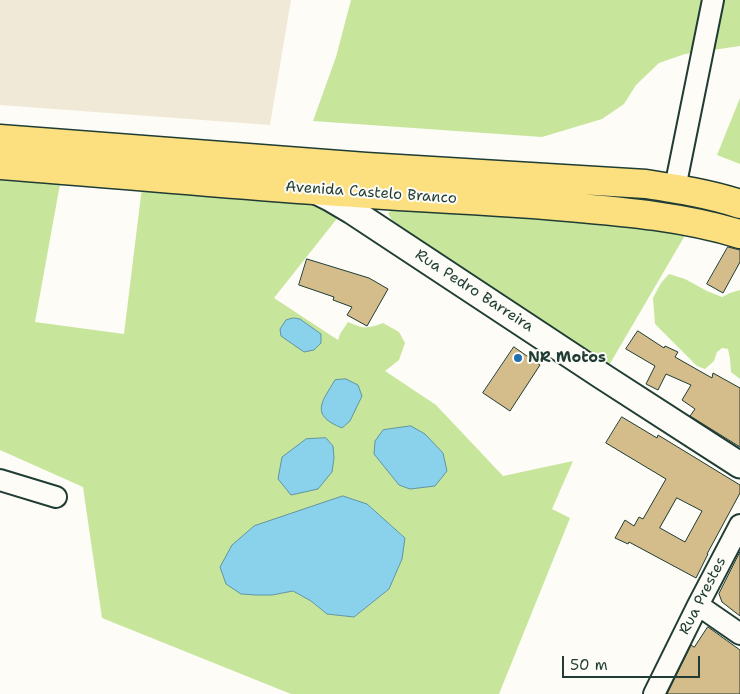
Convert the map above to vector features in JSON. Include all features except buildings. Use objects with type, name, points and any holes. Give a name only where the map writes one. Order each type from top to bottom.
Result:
[{"type":"main road","name":"Avenida Castelo Branco","points":[[0,139],[366,167],[512,189],[626,212],[678,218],[740,234]]},
{"type":"main road","name":"Avenida Castelo Branco","points":[[0,165],[369,194],[646,184],[708,195],[740,204]]},
{"type":"main road","points":[[366,167],[369,194]]},
{"type":"street","points":[[675,188],[713,0]]},
{"type":"street","name":"Rua Pedro Barreira","points":[[310,189],[330,198],[385,232],[740,465]]},
{"type":"street","points":[[369,194],[385,232]]},
{"type":"street","points":[[0,480],[56,497]]},
{"type":"street","name":"Rua Prestes","points":[[654,694],[740,525]]},
{"type":"street","points":[[698,605],[740,634]]},
{"type":"shaded area","points":[[0,0],[291,0],[270,125],[0,105]]},
{"type":"green space","points":[[351,0],[740,0],[740,46],[685,54],[659,63],[636,85],[624,104],[602,119],[542,137],[313,121],[336,57]]},
{"type":"green space","points":[[740,98],[740,164],[717,155]]},
{"type":"green space","points":[[0,180],[60,184],[35,322],[124,334],[142,187],[310,202],[339,216],[274,298],[338,340],[348,322],[365,327],[383,323],[399,332],[405,343],[399,360],[385,371],[436,405],[503,476],[573,461],[552,509],[570,518],[499,694],[291,694],[102,618],[83,487],[0,450]],"holes":[[[367,504],[405,538],[389,589],[354,617],[327,614],[311,601],[293,591],[272,595],[241,594]]]},
{"type":"green space","points":[[544,187],[643,195],[740,215],[740,223],[543,194]]},
{"type":"green space","points":[[403,209],[664,227],[687,232],[608,367],[395,226],[388,213],[392,210]]},
{"type":"green space","points":[[669,274],[685,279],[722,297],[740,290],[740,379],[731,372],[728,349],[722,348],[717,352],[714,361],[705,369],[697,366],[655,324],[653,298],[661,283]]},
{"type":"water","points":[[300,319],[321,334],[321,343],[314,350],[304,352],[281,336],[280,329],[286,320]]},
{"type":"water","points":[[346,379],[358,385],[362,396],[350,421],[342,428],[325,418],[321,408],[335,380]]},
{"type":"water","points":[[411,426],[425,434],[443,453],[447,471],[435,486],[410,489],[399,485],[374,454],[375,441],[383,430]]},
{"type":"water","points":[[326,438],[333,446],[332,472],[318,489],[291,495],[278,479],[282,457],[306,439]]},
{"type":"water","points":[[343,496],[367,504],[405,538],[402,559],[389,589],[354,617],[327,614],[311,601],[293,591],[272,595],[241,594],[226,584],[220,567],[232,545],[254,526]]},
{"type":"place","name":"NR Motos","points":[[518,358]]}]
